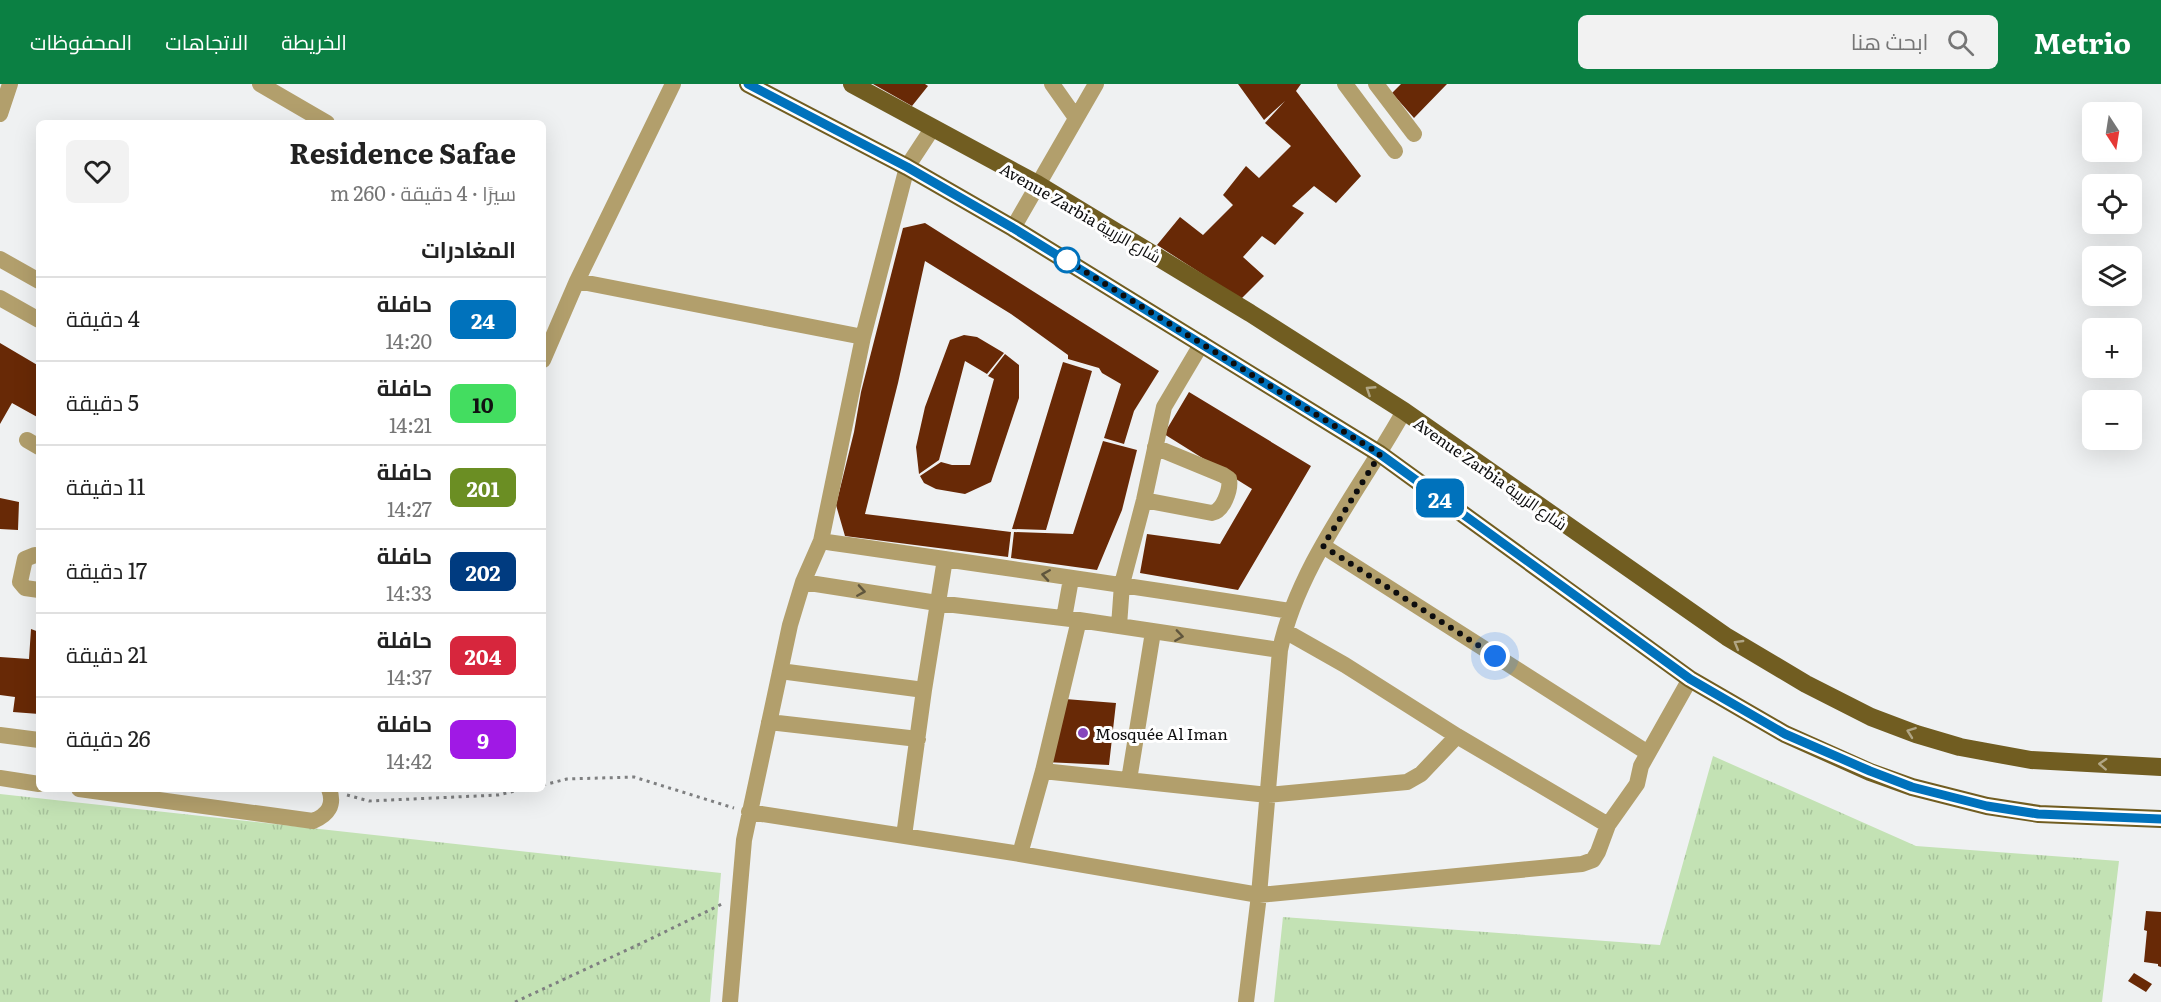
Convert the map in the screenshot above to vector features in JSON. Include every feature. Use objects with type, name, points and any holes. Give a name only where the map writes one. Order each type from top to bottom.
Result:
[{"type":"main road","points":[[748,84],[907,167],[1013,228],[1380,454],[1690,679],[1785,734],[1870,771],[1924,791],[1987,806],[2038,814],[2161,819]]},
{"type":"main road","name":"Avenue Zarbia شارع الزربية","points":[[852,84],[1037,184],[1250,313],[1404,411],[1727,637],[1806,684],[1871,717],[1916,734],[1994,754],[2031,760],[2161,767]]},
{"type":"street","points":[[0,114],[10,84]]},
{"type":"street","points":[[260,84],[322,120]]},
{"type":"street","points":[[546,353],[577,281],[673,84]]},
{"type":"street","points":[[1052,84],[1076,118]]},
{"type":"street","points":[[1013,228],[1096,84]]},
{"type":"street","points":[[1345,84],[1395,151]]},
{"type":"street","points":[[1363,107],[1381,86],[1414,134]]},
{"type":"street","points":[[730,1002],[744,840],[792,618],[821,541],[863,337],[907,167],[932,129]]},
{"type":"street","points":[[0,259],[36,279]]},
{"type":"street","points":[[577,281],[863,337]]},
{"type":"street","points":[[0,298],[36,318]]},
{"type":"street","points":[[1119,626],[1122,584],[1144,500],[1164,407],[1202,343]]},
{"type":"street","points":[[1246,1002],[1259,895],[1281,650],[1290,611],[1323,546],[1404,411]]},
{"type":"street","points":[[1144,500],[1212,513],[1221,508],[1230,484],[1229,479],[1223,475],[1155,447]]},
{"type":"street","points":[[821,541],[1071,579],[1122,584],[1290,611]]},
{"type":"street","points":[[1323,546],[1648,753]]},
{"type":"street","points":[[36,555],[25,559],[20,582],[25,588],[36,590]]},
{"type":"street","points":[[904,836],[945,560]]},
{"type":"street","points":[[1020,854],[1043,771],[1071,619],[1071,579]]},
{"type":"street","points":[[804,582],[937,603],[1071,619],[1281,650]]},
{"type":"street","points":[[1285,631],[1608,825]]},
{"type":"street","points":[[1129,780],[1153,632]]},
{"type":"street","points":[[780,671],[924,690]]},
{"type":"street","points":[[749,812],[1020,854],[1259,895],[1582,864],[1593,860],[1598,852],[1608,825],[1637,784],[1641,766],[1690,679]]},
{"type":"street","points":[[769,722],[918,739]]},
{"type":"street","points":[[0,735],[36,740]]},
{"type":"street","points":[[1043,771],[1268,795],[1407,782],[1421,774],[1457,736]]},
{"type":"street","points":[[0,778],[36,784]]},
{"type":"street","points":[[101,792],[313,821],[322,817],[329,810],[332,801],[330,792]]},
{"type":"path","points":[[546,783],[567,779],[634,777],[749,812]]},
{"type":"path","points":[[337,792],[369,801],[498,795],[510,792]]},
{"type":"path","points":[[515,1002],[739,895]]},
{"type":"green space","points":[[1713,756],[1916,846],[2119,861],[2102,1002],[1274,1002],[1283,917],[1660,945]]},
{"type":"green space","points":[[0,794],[721,873],[710,1002],[0,1002]]},
{"type":"building","points":[[873,84],[925,84],[928,86],[912,106]]},
{"type":"building","points":[[1238,84],[1301,84],[1296,91],[1361,176],[1336,203],[1314,186],[1292,206],[1304,213],[1275,245],[1262,236],[1243,257],[1264,276],[1241,299],[1157,245],[1180,217],[1203,235],[1233,205],[1223,195],[1246,166],[1259,178],[1291,146],[1265,123],[1285,101],[1264,120]]},
{"type":"building","points":[[1401,84],[1447,84],[1414,118],[1392,93]]},
{"type":"building","points":[[925,223],[1159,371],[1134,411],[1124,444],[1104,438],[1121,384],[1102,373],[1099,368],[1068,359],[1068,355],[1011,314],[925,261],[898,383],[865,514],[1011,532],[1008,557],[845,536],[836,505],[854,432],[861,392],[903,228]]},
{"type":"building","points":[[964,335],[977,337],[1004,353],[987,374],[965,361],[939,460],[919,474],[916,447],[925,407],[950,340]]},
{"type":"building","points":[[0,343],[36,364],[36,416],[12,403],[0,424]]},
{"type":"building","points":[[1005,354],[1019,365],[1019,398],[991,482],[965,494],[936,489],[924,483],[920,476],[941,462],[952,465],[970,465],[994,379],[988,376]]},
{"type":"building","points":[[1063,362],[1092,371],[1046,530],[1012,529]]},
{"type":"building","points":[[1189,392],[1311,466],[1238,590],[1140,573],[1147,534],[1220,544],[1252,489],[1164,434]]},
{"type":"building","points":[[1103,441],[1137,450],[1122,510],[1097,570],[1011,558],[1014,532],[1073,534]]},
{"type":"building","points":[[0,498],[19,502],[18,530],[0,529]]},
{"type":"building","points":[[31,629],[36,631],[36,714],[13,712],[15,697],[0,695],[0,657],[29,659]]},
{"type":"building","name":"Mosquée Al Iman","points":[[1065,699],[1116,703],[1109,765],[1045,762]]},
{"type":"building","points":[[2146,911],[2161,912],[2161,967],[2158,964],[2144,962]]},
{"type":"building","points":[[2134,973],[2152,984],[2146,992],[2128,981]]},
{"type":"bus line","name":"24","points":[[748,84],[907,167],[1013,228],[1380,454],[1690,679],[1785,734],[1870,771],[1947,797],[2038,814],[2161,819]]},
{"type":"place","name":"Mosquée Al Iman","points":[[1083,733]]},
{"type":"route","points":[[1067,260],[1063,258],[1380,454],[1323,546],[1495,656]]}]
